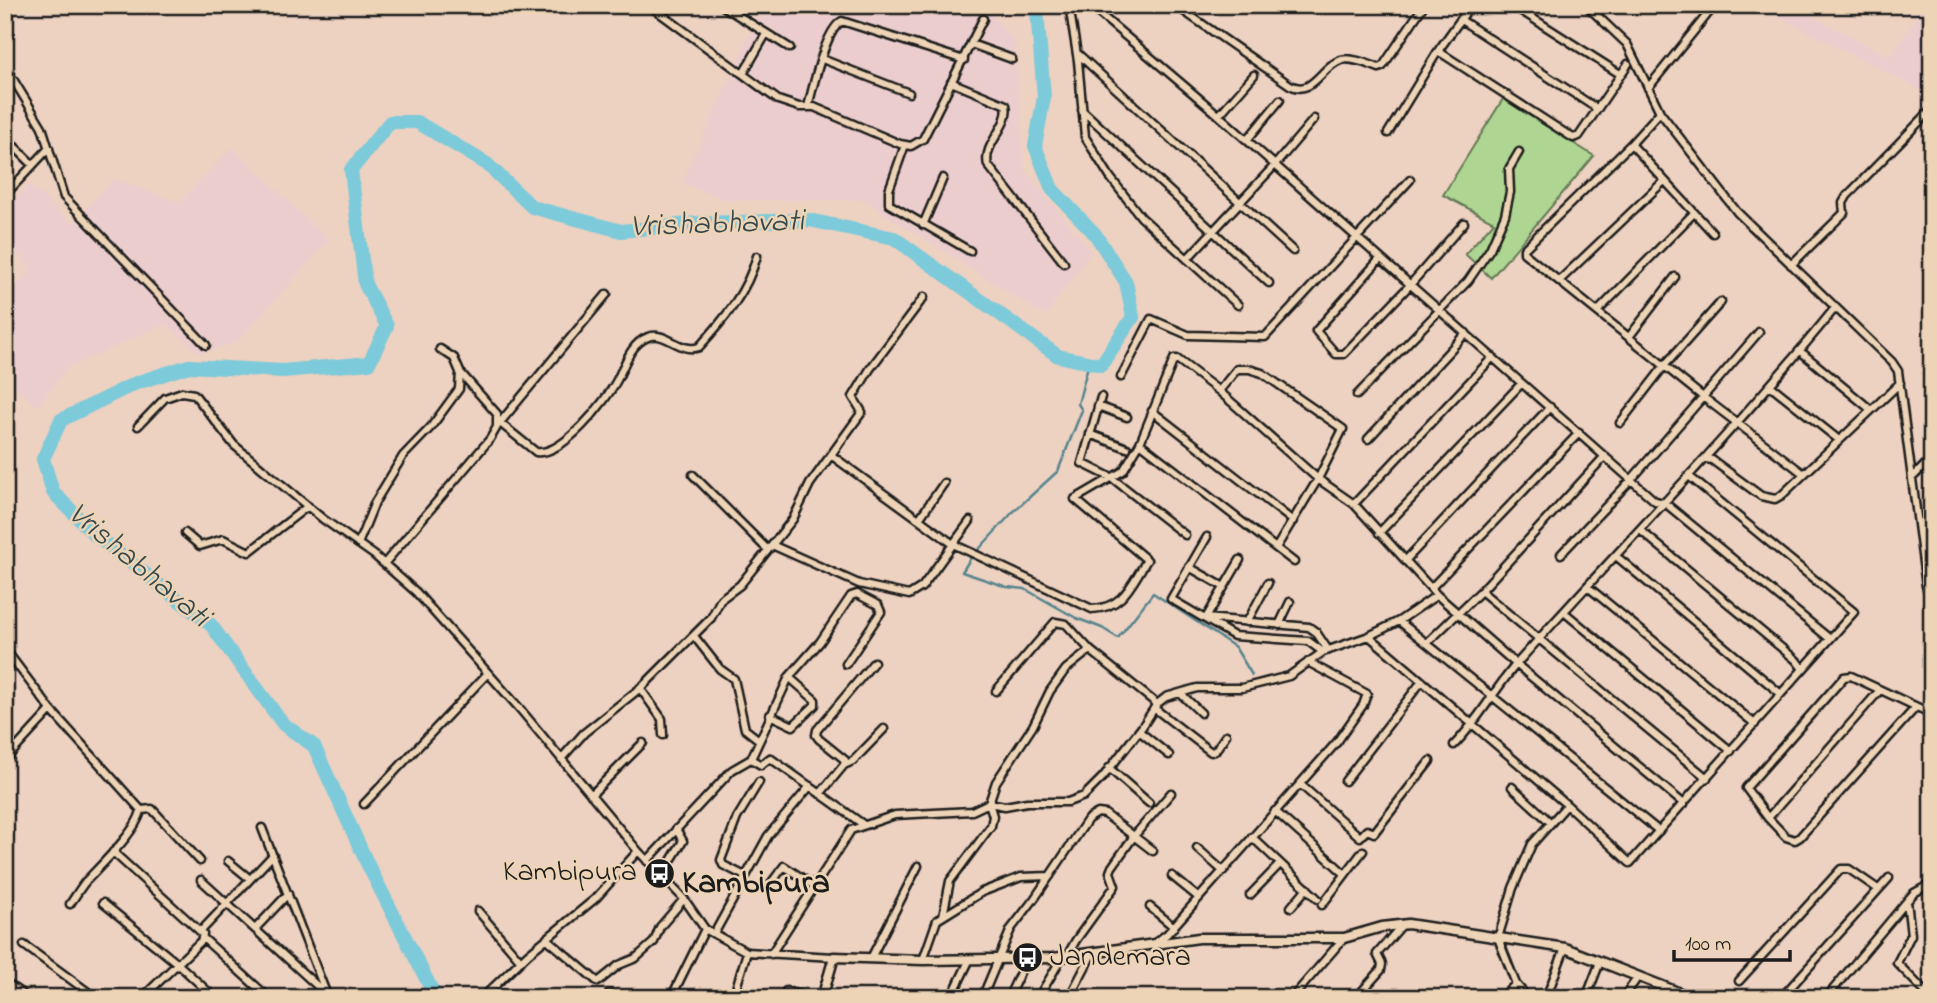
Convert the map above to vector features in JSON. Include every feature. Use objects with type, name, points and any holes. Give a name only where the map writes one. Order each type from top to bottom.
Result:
[{"type":"street","points":[[649,5],[778,100],[808,107],[905,145],[918,143],[923,139],[983,19]]},
{"type":"street","points":[[721,5],[790,48]]},
{"type":"street","points":[[1069,5],[1077,53],[1085,137],[1110,177],[1141,218],[1238,305]]},
{"type":"street","points":[[1089,5],[1219,115],[1655,501],[1665,503],[1830,639]]},
{"type":"street","points":[[1175,5],[1290,85],[1300,89],[1307,87],[1344,59],[1379,68],[1383,66],[1424,5]]},
{"type":"street","points":[[1388,133],[1438,51],[1471,5]]},
{"type":"street","points":[[1512,5],[1620,74]]},
{"type":"street","points":[[1586,5],[1627,44],[1660,112],[1737,212],[1892,362],[1898,371],[1926,586],[1932,603]]},
{"type":"street","points":[[1648,88],[1715,5]]},
{"type":"street","points":[[1461,20],[1596,108]]},
{"type":"street","points":[[808,107],[832,32],[842,21],[964,60]]},
{"type":"street","points":[[743,74],[766,34]]},
{"type":"street","points":[[971,44],[1012,59]]},
{"type":"street","points":[[1438,51],[1573,138],[1579,136],[1628,64]]},
{"type":"street","points":[[1077,53],[1293,251]]},
{"type":"street","points":[[822,59],[909,93]]},
{"type":"street","points":[[5,66],[36,114],[64,197],[206,345]]},
{"type":"street","points":[[1219,115],[1254,75]]},
{"type":"street","points":[[951,82],[1006,105],[1007,115],[987,154],[988,165],[1065,262]]},
{"type":"street","points":[[1247,140],[1280,100]]},
{"type":"street","points":[[1791,265],[1844,213],[1843,203],[1847,196],[1932,109]]},
{"type":"street","points":[[1083,110],[1269,283]]},
{"type":"street","points":[[1660,112],[1524,249],[1524,253],[1703,397],[1804,474]]},
{"type":"street","points":[[1186,259],[1275,165],[1314,119]]},
{"type":"street","points":[[5,137],[33,165]]},
{"type":"street","points":[[1631,144],[1713,233]]},
{"type":"street","points":[[905,145],[889,190],[889,204],[970,251]]},
{"type":"street","points":[[5,195],[49,148]]},
{"type":"street","points":[[1357,395],[1468,281],[1490,249],[1505,215],[1510,192],[1509,169],[1519,152]]},
{"type":"street","points":[[923,225],[943,178]]},
{"type":"street","points":[[1121,377],[1151,318],[1188,335],[1265,337],[1410,180]]},
{"type":"street","points":[[1559,281],[1664,181]]},
{"type":"street","points":[[1598,310],[1694,213]]},
{"type":"street","points":[[1380,259],[1316,331],[1336,354],[1344,354],[1411,285],[1464,223]]},
{"type":"street","points":[[440,349],[454,358],[460,372],[497,414],[499,425],[536,452],[543,453],[580,429],[617,381],[627,357],[646,337],[662,338],[693,349],[699,347],[743,292],[751,278],[757,256]]},
{"type":"street","points":[[1629,337],[1675,277]]},
{"type":"street","points":[[384,564],[490,439],[607,294]]},
{"type":"street","points":[[561,759],[584,733],[640,688],[694,636],[712,617],[721,599],[740,585],[793,519],[808,486],[862,411],[853,397],[870,369],[924,298]]},
{"type":"street","points":[[1619,423],[1665,365],[1721,302]]},
{"type":"street","points":[[1454,746],[1474,725],[1516,664],[1706,460],[1835,309]]},
{"type":"street","points":[[1561,554],[1631,480],[1759,332]]},
{"type":"street","points":[[1368,439],[1466,333]]},
{"type":"street","points":[[1800,351],[1870,409]]},
{"type":"street","points":[[1353,505],[1493,357]]},
{"type":"street","points":[[831,455],[953,544],[1092,609],[1104,608],[1118,603],[1147,560],[1075,499],[1123,471],[1140,443],[1174,359],[1219,391],[1318,478],[1353,505],[1437,595],[1684,804]]},
{"type":"street","points":[[1219,391],[1237,369],[1249,369],[1262,373],[1343,429],[1318,478],[1276,548]]},
{"type":"street","points":[[358,544],[375,502],[403,456],[431,427],[459,389],[460,372]]},
{"type":"street","points":[[1706,460],[1712,460],[1768,499],[1783,495],[1900,383]]},
{"type":"street","points":[[1379,533],[1521,384]]},
{"type":"street","points":[[1770,385],[1839,440]]},
{"type":"street","points":[[138,426],[163,399],[183,392],[191,393],[233,445],[416,592],[638,851],[684,900],[705,929],[736,948],[747,952],[834,957],[923,960],[1027,958],[1093,953],[1199,938],[1345,938],[1382,927],[1408,924],[1565,948],[1693,998]]},
{"type":"street","points":[[1101,397],[1082,463],[1112,478],[1185,535]]},
{"type":"street","points":[[1098,405],[1127,417]]},
{"type":"street","points":[[1405,561],[1550,407]]},
{"type":"street","points":[[1152,411],[1293,521]]},
{"type":"street","points":[[1431,588],[1579,433]]},
{"type":"street","points":[[1090,434],[1127,448]]},
{"type":"street","points":[[1140,443],[1294,562]]},
{"type":"street","points":[[1427,643],[1481,592],[1605,456]]},
{"type":"street","points":[[1912,478],[1932,458]]},
{"type":"street","points":[[693,475],[770,548],[859,584],[909,595],[922,587],[970,521]]},
{"type":"street","points":[[1368,636],[1567,805],[1630,863],[1854,612],[1690,477]]},
{"type":"street","points":[[919,519],[944,483]]},
{"type":"street","points":[[186,533],[200,546],[223,538],[249,552],[308,506]]},
{"type":"street","points":[[1640,530],[1796,660],[1803,669]]},
{"type":"street","points":[[1207,537],[1171,599],[1234,636],[1307,641],[1326,651]]},
{"type":"street","points":[[1616,556],[1781,694]]},
{"type":"street","points":[[1206,618],[1240,560]]},
{"type":"street","points":[[1189,567],[1224,587]]},
{"type":"street","points":[[1247,622],[1268,583]]},
{"type":"street","points":[[1588,587],[1755,724]]},
{"type":"street","points":[[1481,592],[1707,778]]},
{"type":"street","points":[[648,861],[732,770],[751,759],[789,677],[820,642],[850,596],[854,594],[878,605],[881,612],[846,664]]},
{"type":"street","points":[[771,954],[851,830],[895,814],[972,811],[989,803],[1005,806],[1027,802],[1068,802],[1084,796],[1139,731],[1155,706],[1166,697],[1196,688],[1242,688],[1289,676],[1326,651],[1399,621],[1437,595]]},
{"type":"street","points":[[1279,625],[1290,602]]},
{"type":"street","points":[[1564,612],[1731,751]]},
{"type":"street","points":[[1206,618],[1309,627],[1316,632],[1326,651]]},
{"type":"street","points":[[1399,621],[1660,831]]},
{"type":"street","points":[[996,691],[1055,622],[1066,624],[1090,650],[1211,752],[1215,751],[1226,735]]},
{"type":"street","points":[[694,636],[720,668],[734,679],[746,729],[759,740]]},
{"type":"street","points":[[5,649],[51,710],[141,810]]},
{"type":"street","points":[[943,916],[950,881],[991,825],[993,816],[989,803],[996,782],[1034,726],[1047,695],[1066,669],[1090,650]]},
{"type":"street","points":[[844,765],[845,760],[818,739],[817,730],[874,662]]},
{"type":"street","points":[[1153,944],[1174,927],[1337,742],[1363,705],[1367,694],[1308,662]]},
{"type":"street","points":[[364,804],[488,673]]},
{"type":"street","points":[[1916,707],[1795,840],[1786,837],[1746,789],[1844,677],[1851,676],[1932,714]]},
{"type":"street","points":[[770,715],[793,726],[815,705],[815,700],[789,677]]},
{"type":"street","points":[[1345,781],[1422,681]]},
{"type":"street","points":[[640,688],[662,719],[663,734]]},
{"type":"street","points":[[1768,818],[1880,690]]},
{"type":"street","points":[[1180,693],[1201,713]]},
{"type":"street","points":[[5,761],[51,710]]},
{"type":"street","points":[[820,793],[844,765],[853,761],[884,729]]},
{"type":"street","points":[[1139,731],[1169,755]]},
{"type":"street","points":[[591,795],[643,743]]},
{"type":"street","points":[[751,759],[761,765],[769,757],[864,825]]},
{"type":"street","points":[[1300,784],[1360,837],[1367,830],[1374,833],[1430,761]]},
{"type":"street","points":[[1109,768],[1149,803]]},
{"type":"street","points":[[745,876],[723,865],[721,860],[737,818],[759,782]]},
{"type":"street","points":[[715,934],[768,836],[810,786]]},
{"type":"street","points":[[1512,787],[1551,823]]},
{"type":"street","points":[[1038,998],[1064,956],[1115,886],[1111,869],[1133,836],[1171,793]]},
{"type":"street","points":[[1528,998],[1516,984],[1498,938],[1513,888],[1532,844],[1567,805]]},
{"type":"street","points":[[141,810],[152,809],[200,861]]},
{"type":"street","points":[[70,904],[85,882],[101,868],[136,822],[141,810]]},
{"type":"street","points":[[1275,811],[1345,874]]},
{"type":"street","points":[[982,998],[1011,929],[1086,821],[1098,813],[1105,814],[1153,851]]},
{"type":"street","points":[[262,828],[328,997]]},
{"type":"street","points":[[662,875],[683,841],[676,830]]},
{"type":"street","points":[[1252,837],[1320,902],[1363,851]]},
{"type":"street","points":[[1197,848],[1223,871]]},
{"type":"street","points":[[482,998],[596,898],[638,851]]},
{"type":"street","points":[[113,852],[270,998]]},
{"type":"street","points":[[147,996],[273,855]]},
{"type":"street","points":[[228,861],[250,879]]},
{"type":"street","points":[[1250,895],[1280,864]]},
{"type":"street","points":[[772,882],[784,866],[814,886]]},
{"type":"street","points":[[871,958],[918,866]]},
{"type":"street","points":[[1739,981],[1843,868],[1849,869],[1878,889]]},
{"type":"street","points":[[923,960],[934,925],[943,916],[979,893],[994,887],[1021,877],[1050,876]]},
{"type":"street","points":[[1172,876],[1199,898]]},
{"type":"street","points":[[1781,998],[1889,877]]},
{"type":"street","points":[[201,880],[328,997]]},
{"type":"street","points":[[1826,998],[1907,901],[1932,883]]},
{"type":"street","points":[[1291,906],[1307,888]]},
{"type":"street","points":[[255,929],[288,894]]},
{"type":"street","points":[[547,939],[598,982],[619,965],[636,958],[654,942],[660,927],[684,900]]},
{"type":"street","points":[[1907,901],[1911,935],[1896,963],[1931,998]]},
{"type":"street","points":[[103,903],[215,998]]},
{"type":"street","points":[[1150,907],[1174,927]]},
{"type":"street","points":[[478,911],[521,961]]},
{"type":"street","points":[[1356,998],[1381,970],[1382,964],[1377,954],[1402,925]]},
{"type":"street","points":[[671,998],[705,929]]},
{"type":"street","points":[[1292,998],[1345,938]]},
{"type":"street","points":[[24,945],[96,998]]},
{"type":"street","points":[[1546,998],[1565,948]]},
{"type":"street","points":[[733,998],[747,952]]},
{"type":"street","points":[[1069,998],[1093,953]]},
{"type":"street","points":[[822,998],[834,957]]},
{"type":"street","points":[[1008,998],[1027,958]]},
{"type":"street","points":[[951,998],[970,959]]},
{"type":"street","points":[[1586,998],[1600,962]]},
{"type":"street","points":[[1623,998],[1638,977]]},
{"type":"street","points":[[5,982],[27,998]]},
{"type":"street","points":[[1501,998],[1516,984]]},
{"type":"street","points":[[786,991],[812,998]]},
{"type":"shaded area","points":[[763,5],[975,5],[986,8],[1015,42],[1025,170],[1092,252],[1045,316],[863,200],[727,200],[682,183]]},
{"type":"shaded area","points":[[1756,5],[1790,5],[1890,57],[1924,5],[1932,5],[1932,96]]},
{"type":"shaded area","points":[[232,147],[329,240],[237,342],[200,354],[165,324],[67,368],[37,407],[8,380],[5,382],[5,299],[31,270],[5,238],[5,208],[30,184],[72,224],[114,179],[179,202]]},
{"type":"green space","points":[[1503,99],[1594,156],[1491,278],[1465,254],[1494,222],[1443,195]]},
{"type":"waterway","name":"Vrishabhavati","points":[[436,998],[368,865],[314,746],[283,724],[211,625],[94,534],[53,492],[43,459],[61,420],[136,383],[189,366],[283,371],[369,363],[387,326],[365,284],[351,170],[390,122],[417,122],[487,164],[532,207],[621,231],[698,223],[809,220],[894,238],[1058,356],[1101,365],[1133,317],[1126,282],[1095,234],[1052,189],[1035,146],[1044,97],[1037,11],[1031,5]]},
{"type":"waterway","points":[[1089,362],[1078,404],[1082,410],[1058,471],[1012,513],[970,559],[962,572],[1007,587],[1025,589],[1118,638],[1153,593],[1235,647],[1252,675]]},
{"type":"place","name":"Kambipura","points":[[660,873]]},
{"type":"place","name":"Jandemara","points":[[1027,958]]},
{"type":"district","name":"Kambipura","points":[[756,884]]}]
